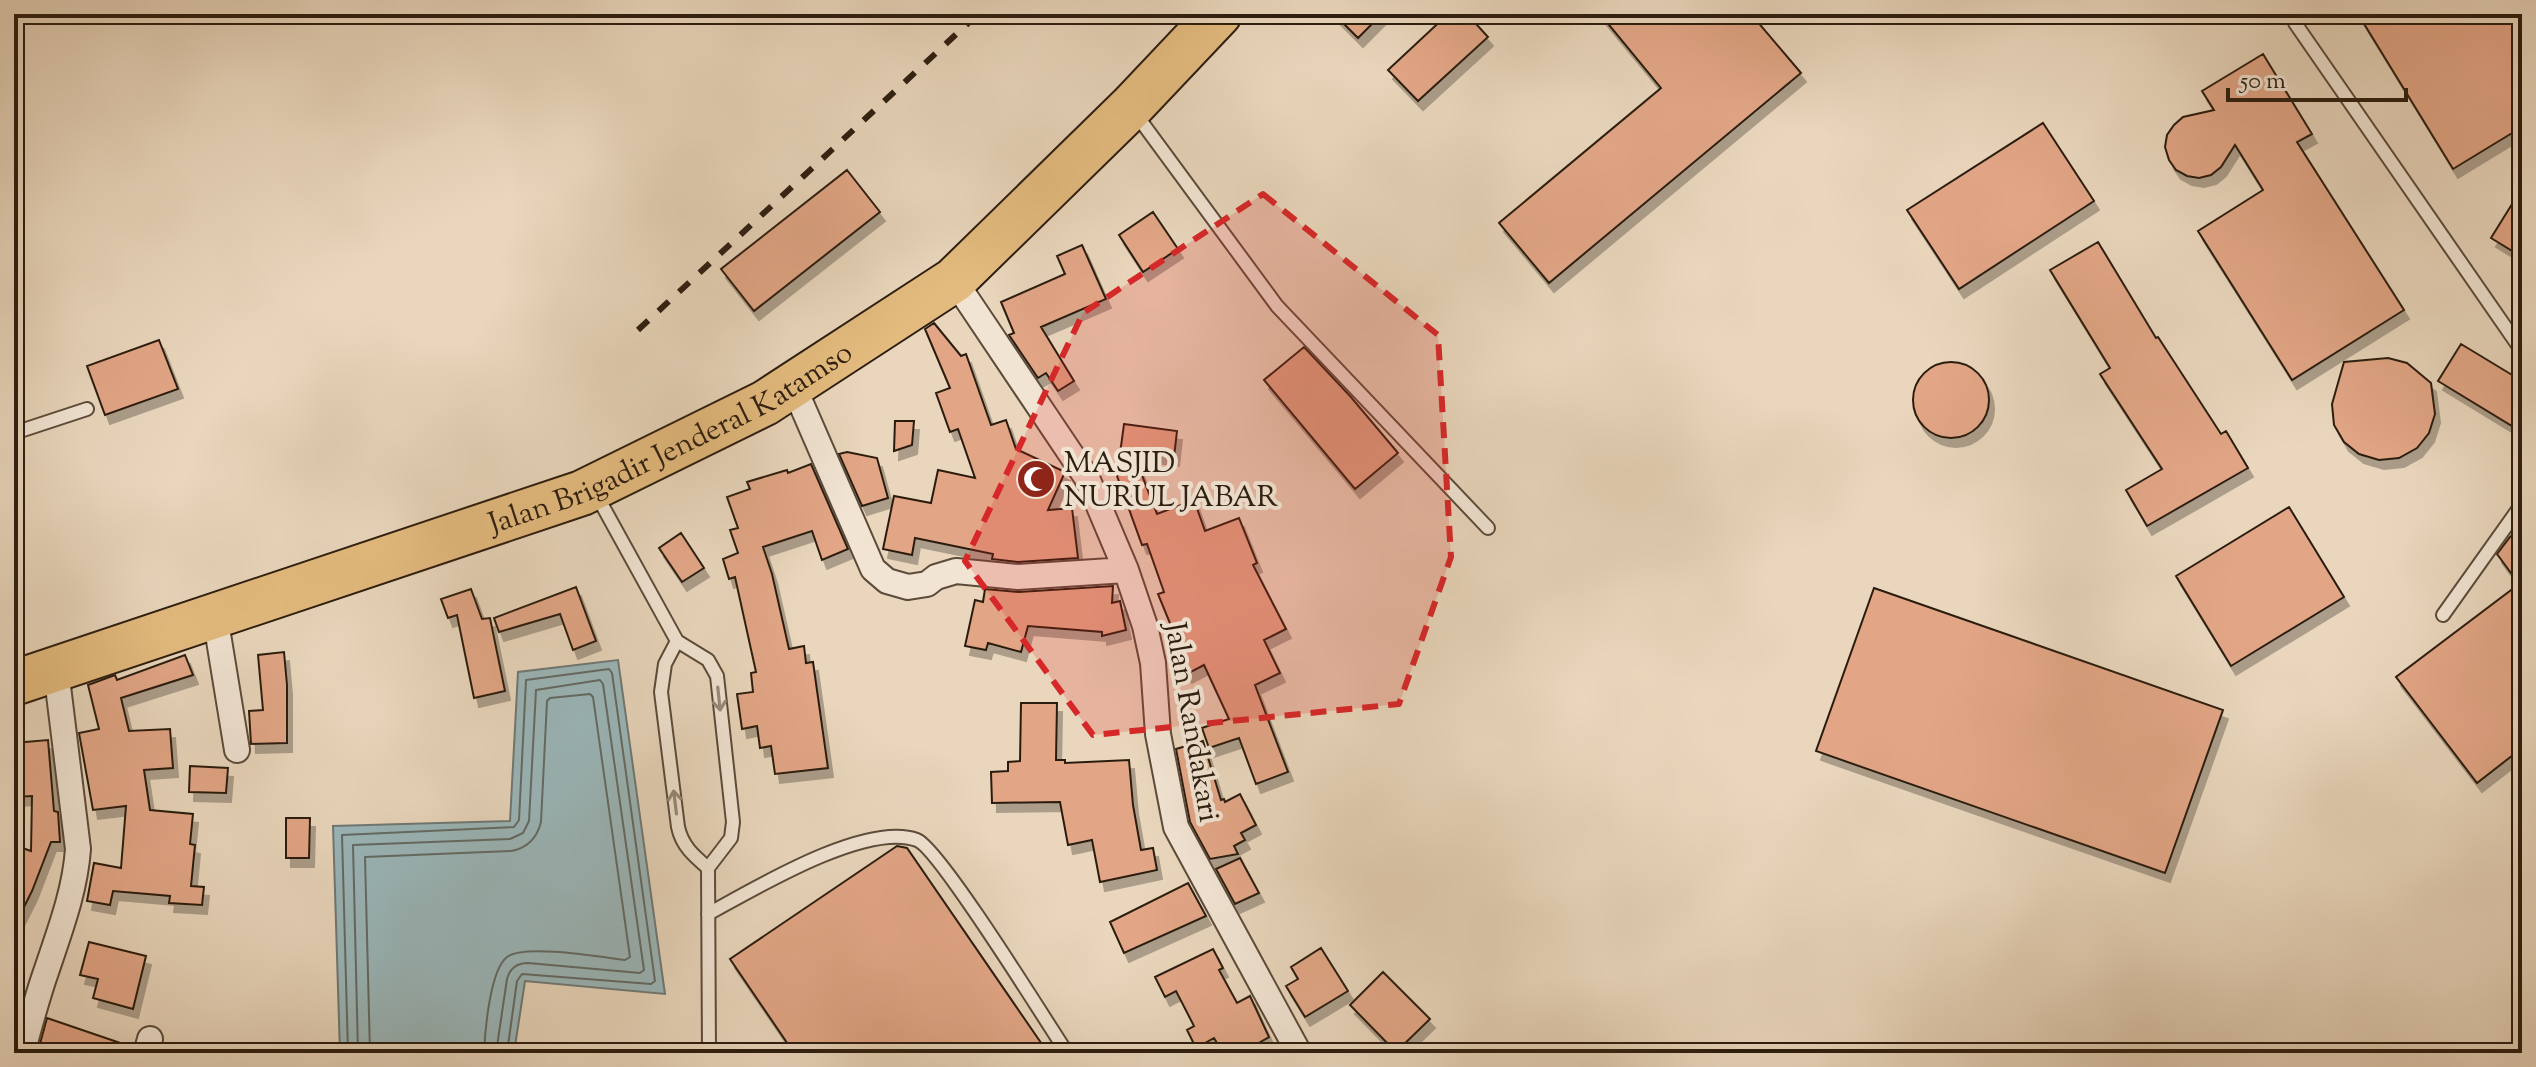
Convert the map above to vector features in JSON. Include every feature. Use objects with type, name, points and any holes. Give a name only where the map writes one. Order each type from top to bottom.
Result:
[{"type":"highway","name":"Jalan Brigadir Jenderal Katamso","points":[[14,683],[593,488],[765,403],[954,280],[1131,107],[1219,14]]},
{"type":"street","name":"Jalan Randakari","points":[[954,280],[1087,478],[1126,570],[1150,645],[1158,734],[1176,827],[1299,1053]]},
{"type":"street","points":[[793,385],[873,569],[887,581],[908,587],[927,584],[936,577],[956,571],[1018,577],[1126,570]]},
{"type":"street","points":[[215,616],[237,750]]},
{"type":"street","points":[[22,1053],[25,996],[70,900],[77,866],[76,834],[56,670]]},
{"type":"lane","points":[[2295,23],[2522,351]]},
{"type":"lane","points":[[1131,107],[1277,306],[1488,528]]},
{"type":"lane","points":[[14,433],[87,409]]},
{"type":"lane","points":[[593,488],[677,641],[708,660],[717,676],[733,822],[731,838],[708,868],[708,1052]]},
{"type":"lane","points":[[2443,615],[2522,504]]},
{"type":"lane","points":[[677,641],[665,664],[661,692],[678,827],[690,853],[708,868]]},
{"type":"lane","points":[[708,914],[798,865],[829,852],[881,839],[919,840],[946,870],[1067,1053]]},
{"type":"highlighted area","points":[[1263,194],[1438,335],[1451,557],[1399,704],[1093,735],[965,561],[1083,313]]},
{"type":"water","points":[[618,660],[665,994],[525,981],[514,1053],[340,1053],[333,826],[510,821],[518,672]]},
{"type":"building","points":[[1334,14],[1382,14],[1358,38]]},
{"type":"building","points":[[1448,14],[1467,14],[1488,37],[1418,101],[1388,70]]},
{"type":"building","points":[[1600,14],[1751,14],[1801,73],[1549,283],[1499,223],[1661,88]]},
{"type":"building","points":[[2358,14],[2522,14],[2522,127],[2453,169]]},
{"type":"building","points":[[2263,54],[2312,134],[2297,142],[2404,310],[2292,380],[2198,231],[2263,190],[2235,145],[2221,167],[2211,175],[2199,178],[2176,170],[2165,147],[2167,135],[2183,117],[2214,110],[2202,91]]},
{"type":"building","points":[[2043,123],[2094,201],[1959,289],[1907,210]]},
{"type":"building","points":[[847,170],[880,212],[754,311],[721,269]]},
{"type":"building","points":[[2522,188],[2522,257],[2491,238]]},
{"type":"building","points":[[1153,212],[1178,249],[1143,272],[1119,235]]},
{"type":"building","points":[[2098,242],[2156,338],[2221,434],[2226,431],[2248,468],[2147,526],[2126,490],[2162,469],[2100,374],[2110,368],[2050,270]]},
{"type":"building","points":[[1082,245],[1106,299],[1041,327],[1074,381],[1058,391],[1046,373],[1038,378],[1009,335],[1014,333],[1001,302],[1065,274],[1057,256]]},
{"type":"building","points":[[934,323],[961,356],[966,354],[991,425],[1006,420],[1016,449],[1065,472],[1048,510],[1072,508],[1078,558],[1018,562],[992,559],[993,554],[915,538],[912,555],[883,549],[894,496],[931,503],[938,470],[975,478],[958,429],[950,432],[936,393],[950,388],[925,329]]},
{"type":"building","points":[[159,340],[178,389],[105,415],[87,366]]},
{"type":"building","points":[[2461,344],[2522,381],[2522,409],[2512,426],[2438,381]]},
{"type":"building","points":[[1304,347],[1398,453],[1355,489],[1264,380]]},
{"type":"building","points":[[2388,358],[2407,363],[2431,383],[2435,414],[2429,433],[2417,448],[2399,458],[2379,460],[2359,454],[2344,442],[2334,425],[2332,404],[2344,362]]},
{"type":"building","points":[[1951,362],[1966,365],[1978,373],[1986,385],[1989,400],[1986,415],[1978,427],[1966,435],[1951,438],[1936,435],[1924,427],[1916,415],[1913,400],[1916,385],[1924,373],[1936,365]]},
{"type":"building","points":[[895,421],[914,421],[912,445],[894,451]]},
{"type":"building","points":[[1124,424],[1177,431],[1174,457],[1133,452],[1157,514],[1194,500],[1205,531],[1239,518],[1257,563],[1253,565],[1286,629],[1264,640],[1280,673],[1255,685],[1288,772],[1256,784],[1239,738],[1209,748],[1202,728],[1229,719],[1204,665],[1187,674],[1168,636],[1174,633],[1158,594],[1164,592],[1147,544],[1142,545],[1117,476]]},
{"type":"building","points":[[847,452],[877,458],[888,498],[862,506],[839,454]]},
{"type":"building","points":[[811,464],[848,549],[822,560],[812,531],[763,547],[789,649],[804,646],[806,663],[813,662],[828,768],[775,774],[771,746],[760,748],[757,726],[742,729],[737,694],[753,692],[751,673],[756,672],[735,577],[729,579],[723,559],[738,553],[730,530],[738,528],[727,497],[750,489],[747,482],[787,470],[788,473]]},
{"type":"building","points":[[2289,507],[2344,597],[2231,666],[2176,576]]},
{"type":"building","points":[[2522,528],[2522,748],[2477,783],[2396,677],[2519,584],[2497,554],[2510,537]]},
{"type":"building","points":[[681,533],[704,568],[682,582],[659,548]]},
{"type":"building","points":[[1113,586],[1112,603],[1120,601],[1126,630],[1102,636],[1102,632],[1028,626],[1021,652],[988,643],[986,650],[965,646],[975,600],[983,602],[985,589],[1019,592]]},
{"type":"building","points":[[576,587],[596,641],[573,650],[560,614],[499,632],[494,618]]},
{"type":"building","points":[[1874,588],[2223,710],[2165,873],[1816,751]]},
{"type":"building","points":[[471,589],[482,619],[490,618],[505,691],[474,698],[457,615],[448,618],[441,599]]},
{"type":"building","points":[[284,652],[287,743],[251,744],[249,711],[263,710],[258,655]]},
{"type":"building","points":[[185,655],[193,675],[121,698],[129,731],[170,729],[173,768],[144,770],[150,810],[193,814],[190,844],[195,845],[191,886],[204,887],[202,905],[169,903],[170,896],[113,891],[110,905],[87,901],[94,863],[121,868],[126,806],[93,810],[79,733],[99,729],[88,685],[115,675],[117,680]]},
{"type":"building","points":[[1021,703],[1057,703],[1056,760],[1065,760],[1065,763],[1129,760],[1141,850],[1153,848],[1157,870],[1100,882],[1092,840],[1068,845],[1060,802],[992,803],[991,772],[1008,771],[1008,762],[1020,761]]},
{"type":"building","points":[[48,740],[60,842],[51,842],[14,927],[14,845],[31,851],[32,796],[14,797],[14,743]]},
{"type":"building","points":[[1203,741],[1221,800],[1225,802],[1240,794],[1256,825],[1241,833],[1245,840],[1234,846],[1238,854],[1210,859],[1190,822],[1176,749]]},
{"type":"building","points":[[190,766],[228,768],[226,793],[189,792]]},
{"type":"building","points":[[286,818],[310,818],[309,858],[286,858]]},
{"type":"building","points":[[897,846],[907,848],[1048,1053],[794,1053],[730,959]]},
{"type":"building","points":[[1240,858],[1259,893],[1235,904],[1216,869]]},
{"type":"building","points":[[1188,883],[1206,916],[1124,953],[1110,922]]},
{"type":"building","points":[[89,942],[146,956],[133,1009],[93,998],[98,979],[80,975]]},
{"type":"building","points":[[1321,948],[1348,991],[1305,1017],[1286,986],[1298,979],[1291,967]]},
{"type":"building","points":[[1213,949],[1223,968],[1219,970],[1237,1003],[1250,996],[1269,1037],[1241,1053],[1223,1053],[1214,1038],[1196,1048],[1187,1030],[1194,1026],[1176,991],[1165,997],[1155,977]]},
{"type":"building","points":[[1383,972],[1430,1019],[1396,1052],[1350,1005]]},
{"type":"building","points":[[47,1018],[132,1047],[131,1053],[38,1051]]},
{"type":"railway","points":[[638,330],[978,14]]},
{"type":"place","name":"MASJID NURUL JABAR","points":[[1036,479]]}]
